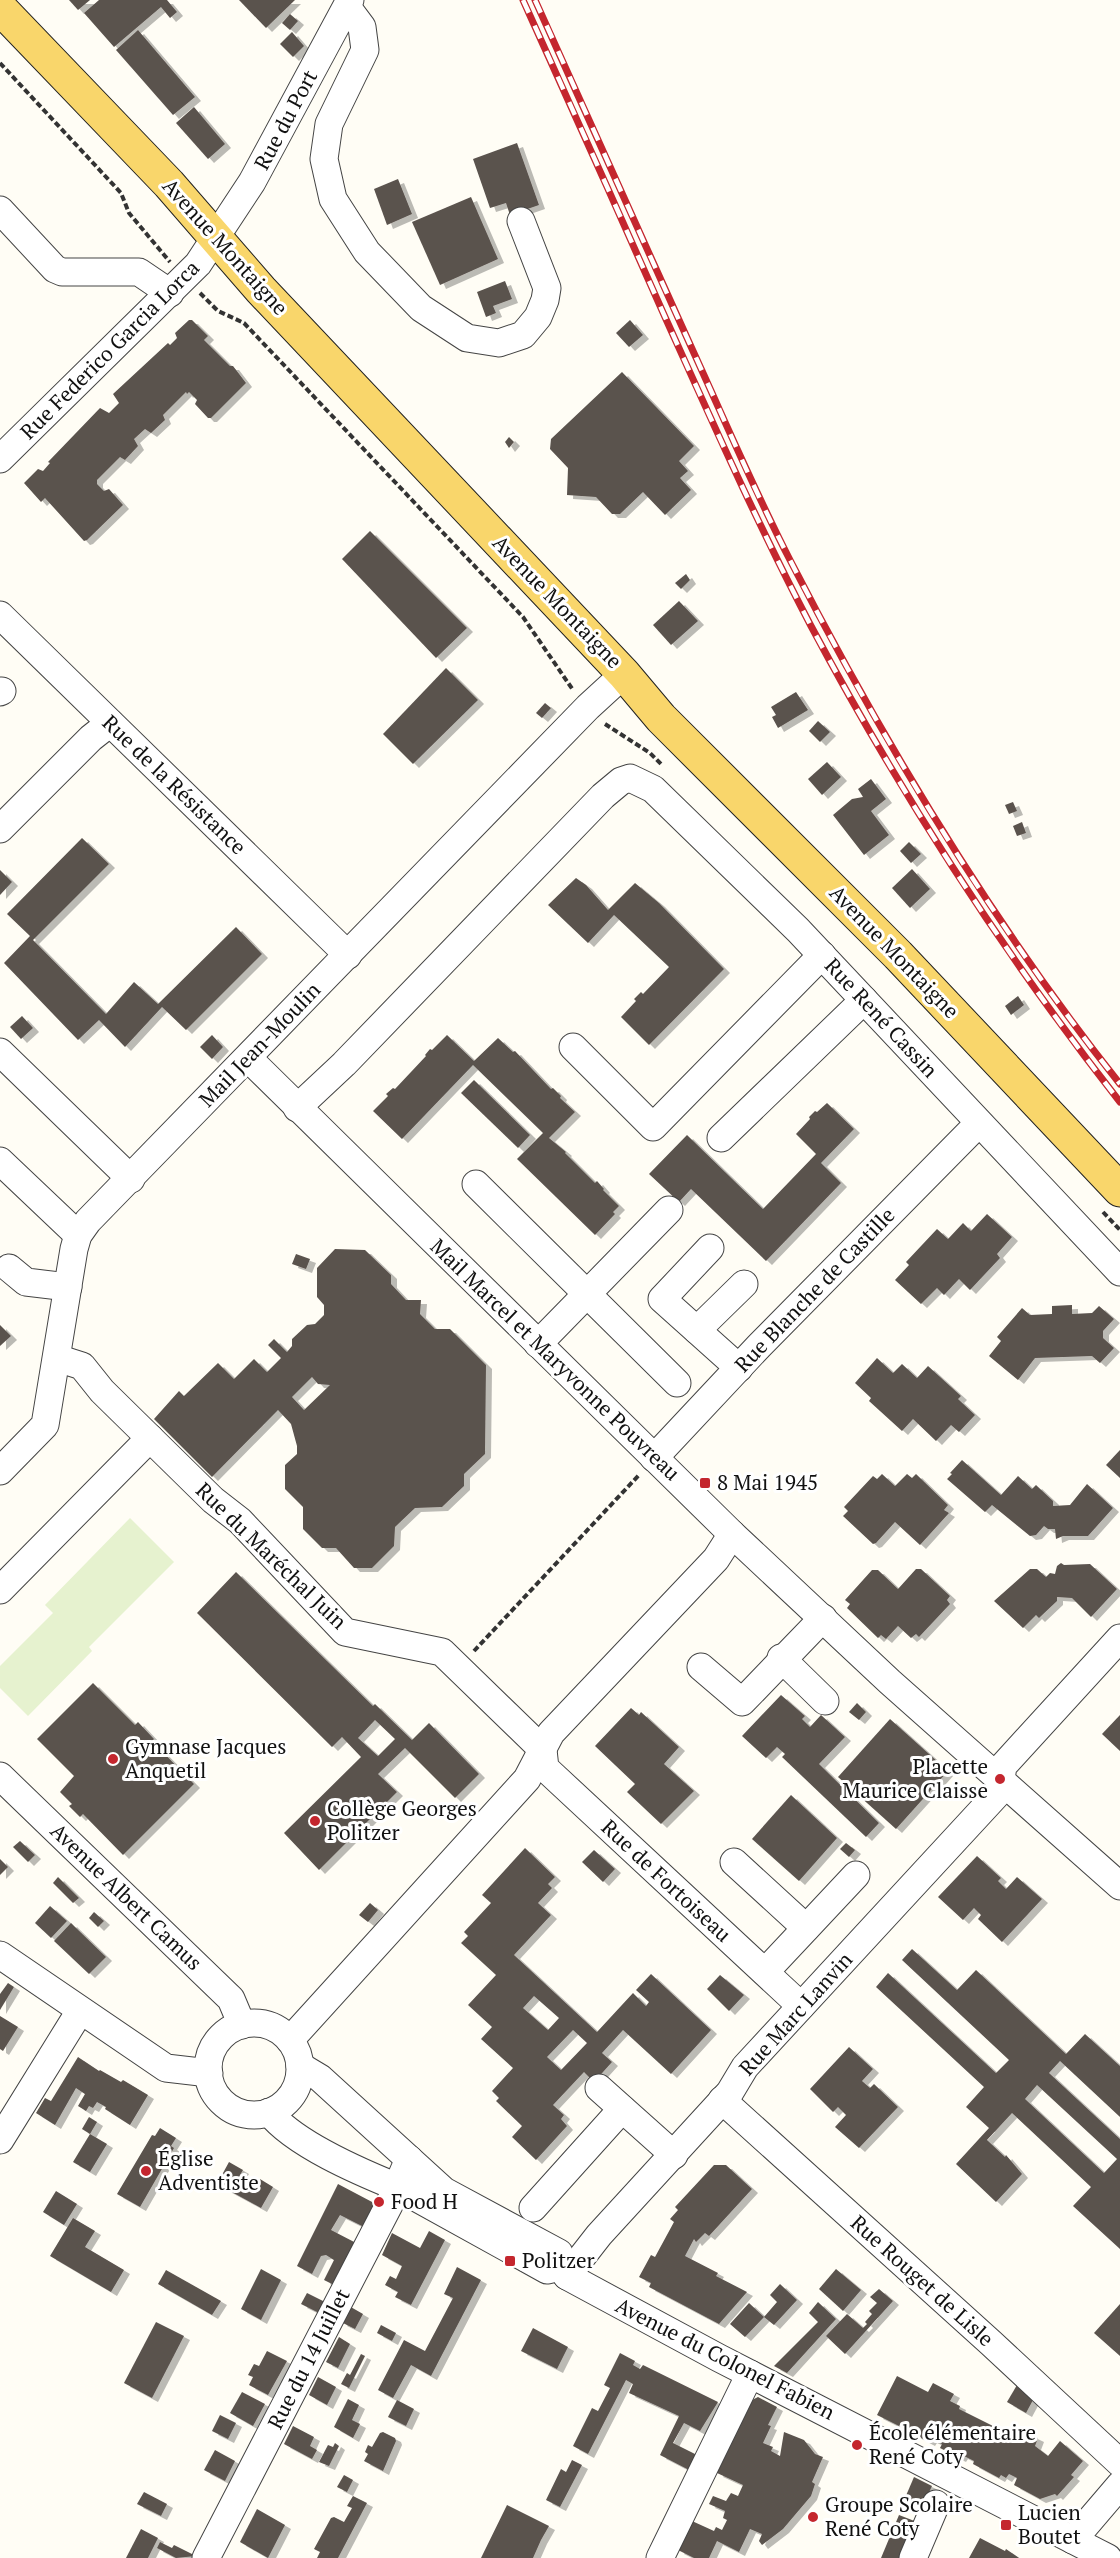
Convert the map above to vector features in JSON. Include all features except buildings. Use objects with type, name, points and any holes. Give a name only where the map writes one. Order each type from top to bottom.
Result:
[{"type":"main road","name":"Avenue Montaigne","points":[[0,8],[169,184],[261,290],[624,674],[661,718],[898,955],[1108,1197]]},
{"type":"street","points":[[348,3],[362,27],[364,50],[329,124],[324,159],[333,200],[367,252],[421,308],[466,338],[499,343],[523,335],[538,317],[545,300],[547,288],[521,221]]},
{"type":"street","name":"Rue du Port","points":[[215,237],[252,182],[348,3]]},
{"type":"street","points":[[0,210],[55,269],[63,272],[139,272],[177,285]]},
{"type":"street","name":"Rue Federico Garcia Lorca","points":[[0,459],[198,264],[215,237]]},
{"type":"street","name":"Rue de la Résistance","points":[[0,615],[348,955]]},
{"type":"street","name":"Mail Jean-Moulin","points":[[78,1235],[348,955],[592,719],[624,674]]},
{"type":"street","points":[[0,830],[90,738],[110,723]]},
{"type":"street","name":"Rue René Cassin","points":[[297,1108],[344,1064],[603,796],[621,781],[630,778],[653,789],[822,955],[978,1124],[1120,1272]]},
{"type":"street","points":[[573,1047],[653,1127],[822,955]]},
{"type":"street","points":[[721,1138],[864,1000]]},
{"type":"street","points":[[0,1052],[131,1179]]},
{"type":"street","name":"Mail Marcel et Maryvonne Pouvreau","points":[[248,1058],[732,1534],[890,1682],[1120,1886]]},
{"type":"street","name":"Rue Blanche de Castille","points":[[654,1458],[978,1124]]},
{"type":"street","points":[[0,1161],[78,1235],[45,1425],[0,1471]]},
{"type":"street","points":[[477,1184],[678,1383]]},
{"type":"street","points":[[538,1344],[669,1210]]},
{"type":"street","points":[[710,1248],[662,1299],[739,1368]]},
{"type":"street","points":[[9,1269],[27,1282],[68,1287]]},
{"type":"street","points":[[697,1330],[744,1284]]},
{"type":"street","name":"Rue du Maréchal Juin","points":[[57,1358],[82,1366],[102,1391],[213,1500],[240,1521],[345,1632],[442,1652],[543,1750]]},
{"type":"street","points":[[51,1395],[77,1388],[102,1391]]},
{"type":"street","points":[[0,1590],[150,1438]]},
{"type":"street","points":[[290,2040],[527,1779],[551,1733],[716,1559],[732,1534]]},
{"type":"street","points":[[701,1667],[742,1702],[781,1658],[823,1618]]},
{"type":"street","name":"Rue Marc Lanvin","points":[[563,2272],[674,2155],[730,2092],[745,2067],[999,1792],[1003,1766],[1120,1638]]},
{"type":"street","points":[[781,1658],[825,1701]]},
{"type":"street","name":"Rue de Fortoiseau","points":[[543,1750],[545,1768],[801,2006]]},
{"type":"street","name":"Avenue Albert Camus","points":[[0,1776],[231,1999],[242,2025]]},
{"type":"street","points":[[735,1862],[806,1928]]},
{"type":"street","points":[[765,1972],[856,1875]]},
{"type":"street","points":[[0,1955],[166,2068],[209,2073]]},
{"type":"street","points":[[0,2140],[80,2011]]},
{"type":"street","points":[[255,2023],[268,2025],[280,2031],[290,2040],[297,2052],[300,2066],[299,2080],[293,2094],[283,2105],[256,2116],[230,2107],[219,2098],[212,2086],[209,2060],[217,2043],[230,2030],[255,2023]]},
{"type":"street","points":[[300,2066],[320,2078],[444,2191],[559,2253],[563,2272]]},
{"type":"street","points":[[599,2088],[674,2155]]},
{"type":"street","name":"Rue Rouget de Lisle","points":[[722,2100],[1120,2463]]},
{"type":"street","points":[[533,2208],[622,2109]]},
{"type":"street","name":"Avenue du Colonel Fabien","points":[[269,2112],[289,2133],[404,2191],[547,2270],[563,2272],[750,2374],[1108,2558]]},
{"type":"street","name":"Rue du 14 Juillet","points":[[206,2558],[404,2191],[409,2159]]},
{"type":"street","points":[[660,2558],[750,2374]]},
{"type":"street","points":[[1073,2540],[1120,2486]]},
{"type":"street","points":[[913,2558],[936,2504]]},
{"type":"path","points":[[0,63],[121,193],[129,213],[177,285],[244,323],[523,618],[592,719],[604,723],[651,753],[666,769]]},
{"type":"path","points":[[1108,1197],[1120,1230]]},
{"type":"path","points":[[457,1669],[654,1458]]},
{"type":"green space","points":[[130,1518],[174,1562],[89,1647],[92,1651],[28,1716],[0,1688],[0,1666],[53,1613],[45,1605]]},
{"type":"railway","points":[[523,0],[718,434],[772,550],[811,626],[880,750],[955,871],[1035,988],[1120,1102]]},
{"type":"railway","points":[[535,0],[752,482],[826,628],[902,764],[942,830],[1027,960],[1120,1084]]},
{"type":"place","name":"8 Mai 1945","points":[[705,1483]]},
{"type":"place","name":"Gymnase Jacques Anquetil","points":[[113,1759]]},
{"type":"place","name":"Placette Maurice Claisse","points":[[1000,1779]]},
{"type":"place","name":"Collège Georges Politzer","points":[[315,1821]]},
{"type":"place","name":"Église Adventiste","points":[[146,2171]]},
{"type":"place","name":"Food H","points":[[379,2202]]},
{"type":"place","name":"Politzer","points":[[510,2261]]},
{"type":"place","name":"École élémentaire René Coty","points":[[857,2445]]},
{"type":"place","name":"Groupe Scolaire René Coty","points":[[813,2517]]},
{"type":"place","name":"Lucien Boutet","points":[[1006,2525]]}]
